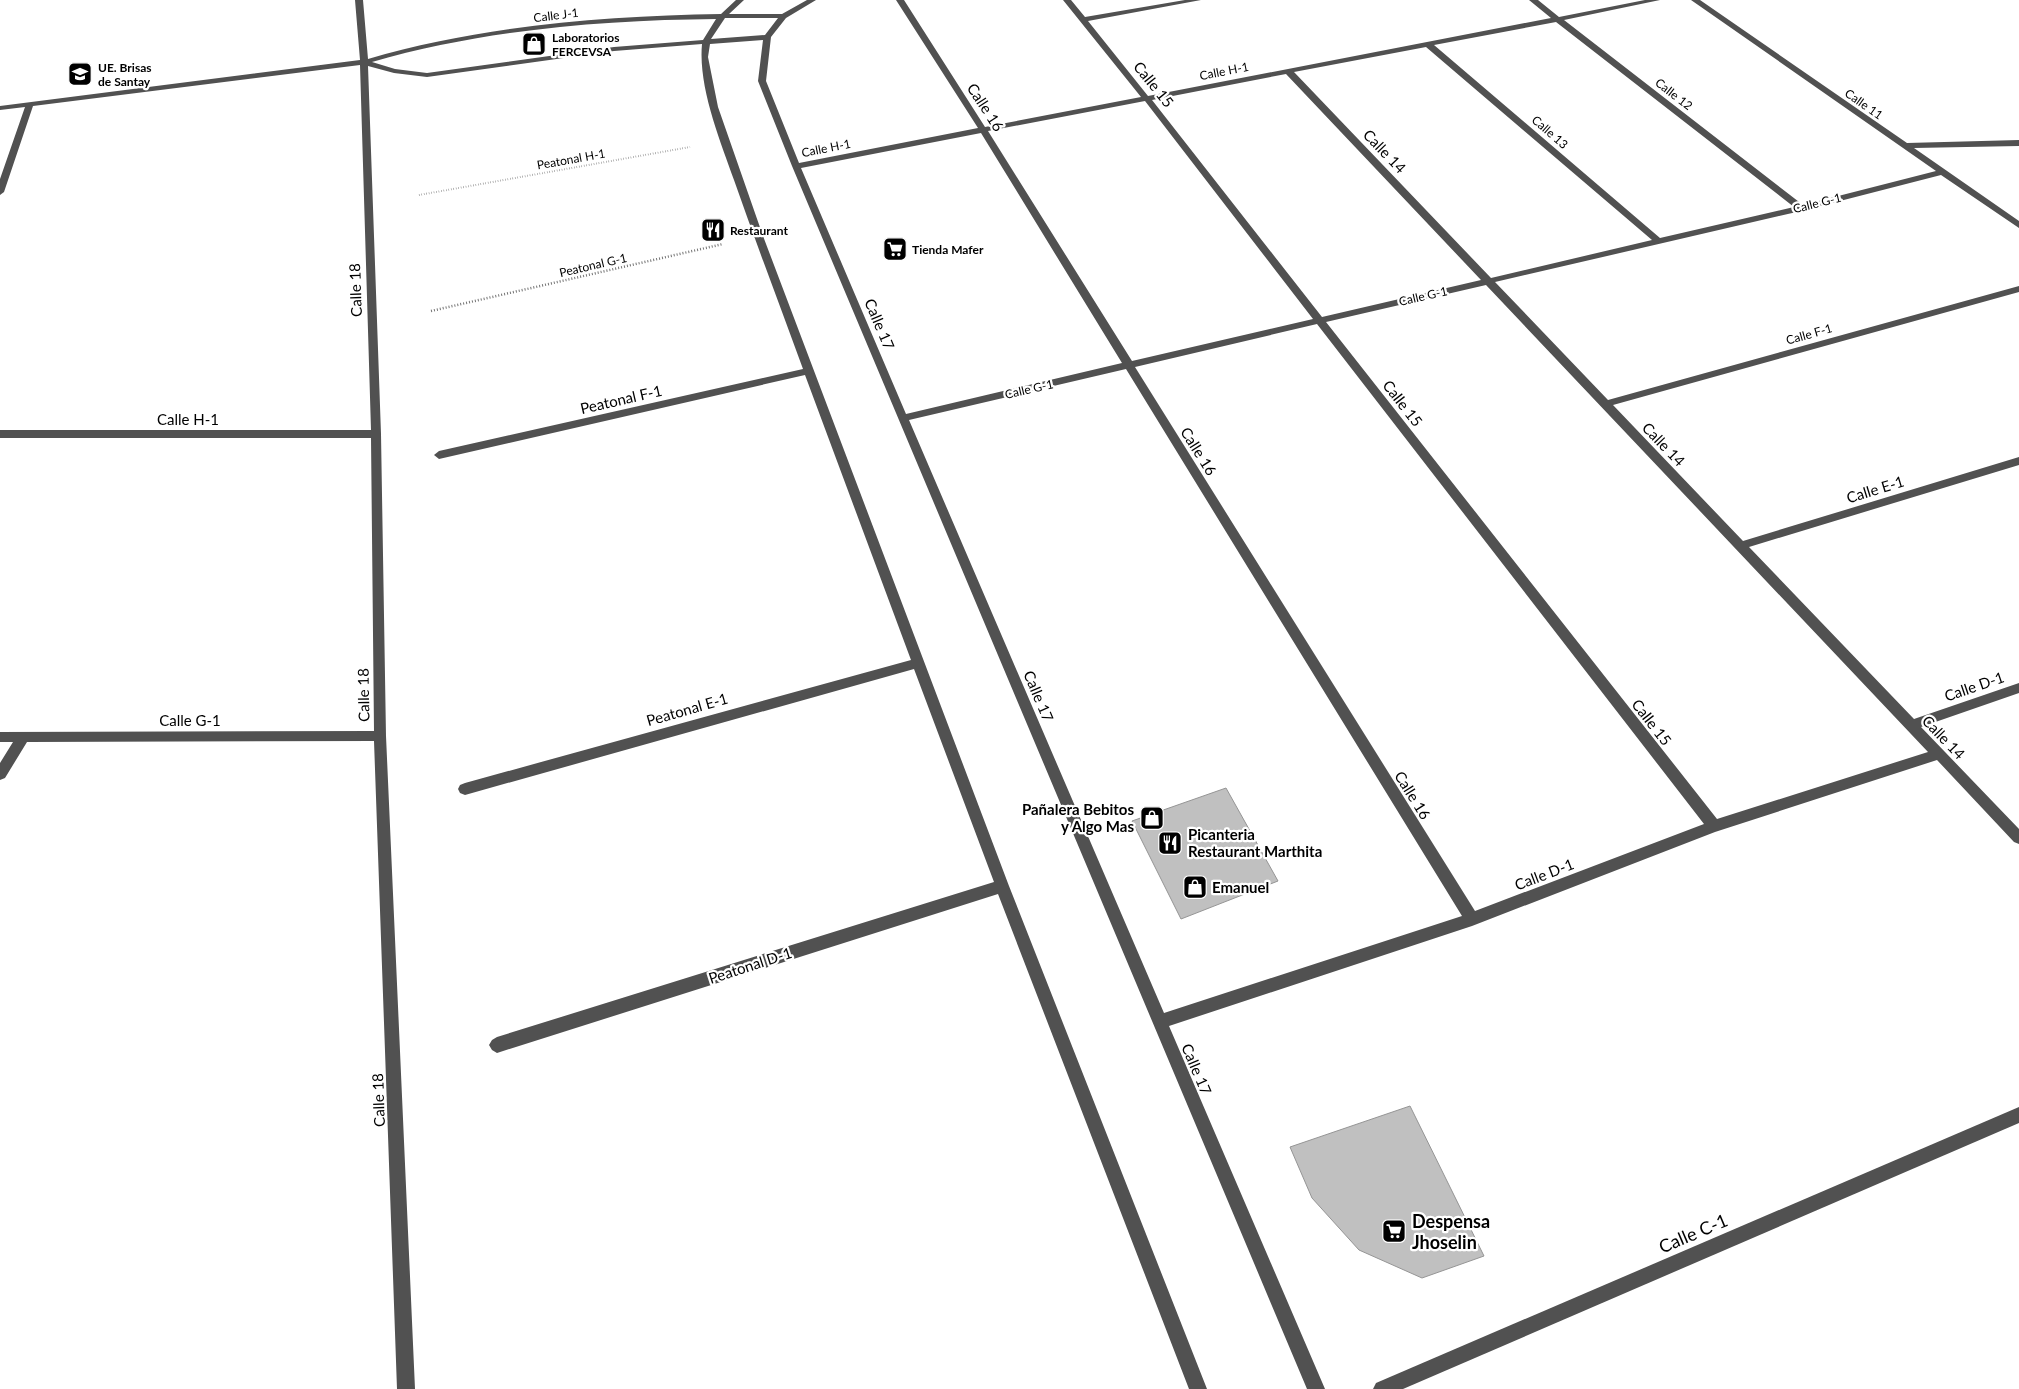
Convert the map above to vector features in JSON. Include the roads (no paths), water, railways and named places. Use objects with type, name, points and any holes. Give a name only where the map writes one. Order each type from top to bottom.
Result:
[{"type":"street","name":"Calle 18","points":[[359,0],[364,62],[376,434],[380,736],[406,1389]]},
{"type":"street","points":[[740,0],[723,15],[706,42],[707,75],[725,141],[758,236],[1002,886],[1198,1389]]},
{"type":"street","points":[[783,16],[812,0]]},
{"type":"street","name":"Calle 16","points":[[900,0],[983,130],[1472,918]]},
{"type":"street","name":"Calle 15","points":[[1066,0],[1147,99],[1714,826]]},
{"type":"street","points":[[1083,20],[1197,0]]},
{"type":"street","name":"Calle 12","points":[[1533,0],[1801,208]]},
{"type":"street","name":"Calle H-1","points":[[796,166],[1656,0]]},
{"type":"street","name":"Calle 11","points":[[1695,0],[2019,225]]},
{"type":"street","name":"Calle J-1","points":[[0,108],[364,62],[414,47],[559,24],[723,15],[783,16]]},
{"type":"street","name":"Calle 17","points":[[783,16],[767,38],[762,81],[796,166],[1316,1389]]},
{"type":"street","name":"Calle J-1","points":[[364,62],[394,72],[427,75],[614,49],[767,38]]},
{"type":"street","name":"Calle 13","points":[[1428,44],[1657,240]]},
{"type":"street","name":"Calle 14","points":[[1288,71],[2019,838]]},
{"type":"street","points":[[0,192],[30,104]]},
{"type":"street","points":[[1904,146],[2019,142]]},
{"type":"street","name":"Calle G-1","points":[[903,418],[1129,366],[1319,319],[1801,208],[1942,172]]},
{"type":"street","name":"Calle F-1","points":[[1605,404],[2019,289]]},
{"type":"street","name":"Peatonal F-1","points":[[440,455],[809,372]]},
{"type":"street","name":"Calle H-1","points":[[0,434],[376,434]]},
{"type":"street","name":"Calle E-1","points":[[1740,546],[2019,461]]},
{"type":"street","name":"Peatonal E-1","points":[[465,789],[918,663]]},
{"type":"street","name":"Calle D-1","points":[[1911,725],[2019,688]]},
{"type":"street","name":"Calle G-1","points":[[0,737],[380,736]]},
{"type":"street","points":[[0,774],[22,737]]},
{"type":"street","name":"Calle D-1","points":[[1159,1022],[1472,918],[1714,826],[1939,754]]},
{"type":"street","name":"Peatonal D-1","points":[[497,1045],[1002,886]]},
{"type":"street","name":"Calle C-1","points":[[1382,1389],[2019,1115]]},
{"type":"place","name":"Laboratorios FERCEVSA","points":[[534,44]]},
{"type":"place","name":"UE. Brisas de Santay","points":[[80,74]]},
{"type":"place","name":"Restaurant","points":[[713,230]]},
{"type":"place","name":"Tienda Mafer","points":[[895,249]]},
{"type":"place","name":"Pañalera Bebitos y Algo Mas","points":[[1152,818]]},
{"type":"place","name":"Picanteria Restaurant Marthita","points":[[1170,843]]},
{"type":"place","name":"Emanuel","points":[[1195,887]]},
{"type":"place","name":"Despensa Jhoselin","points":[[1394,1231]]}]
